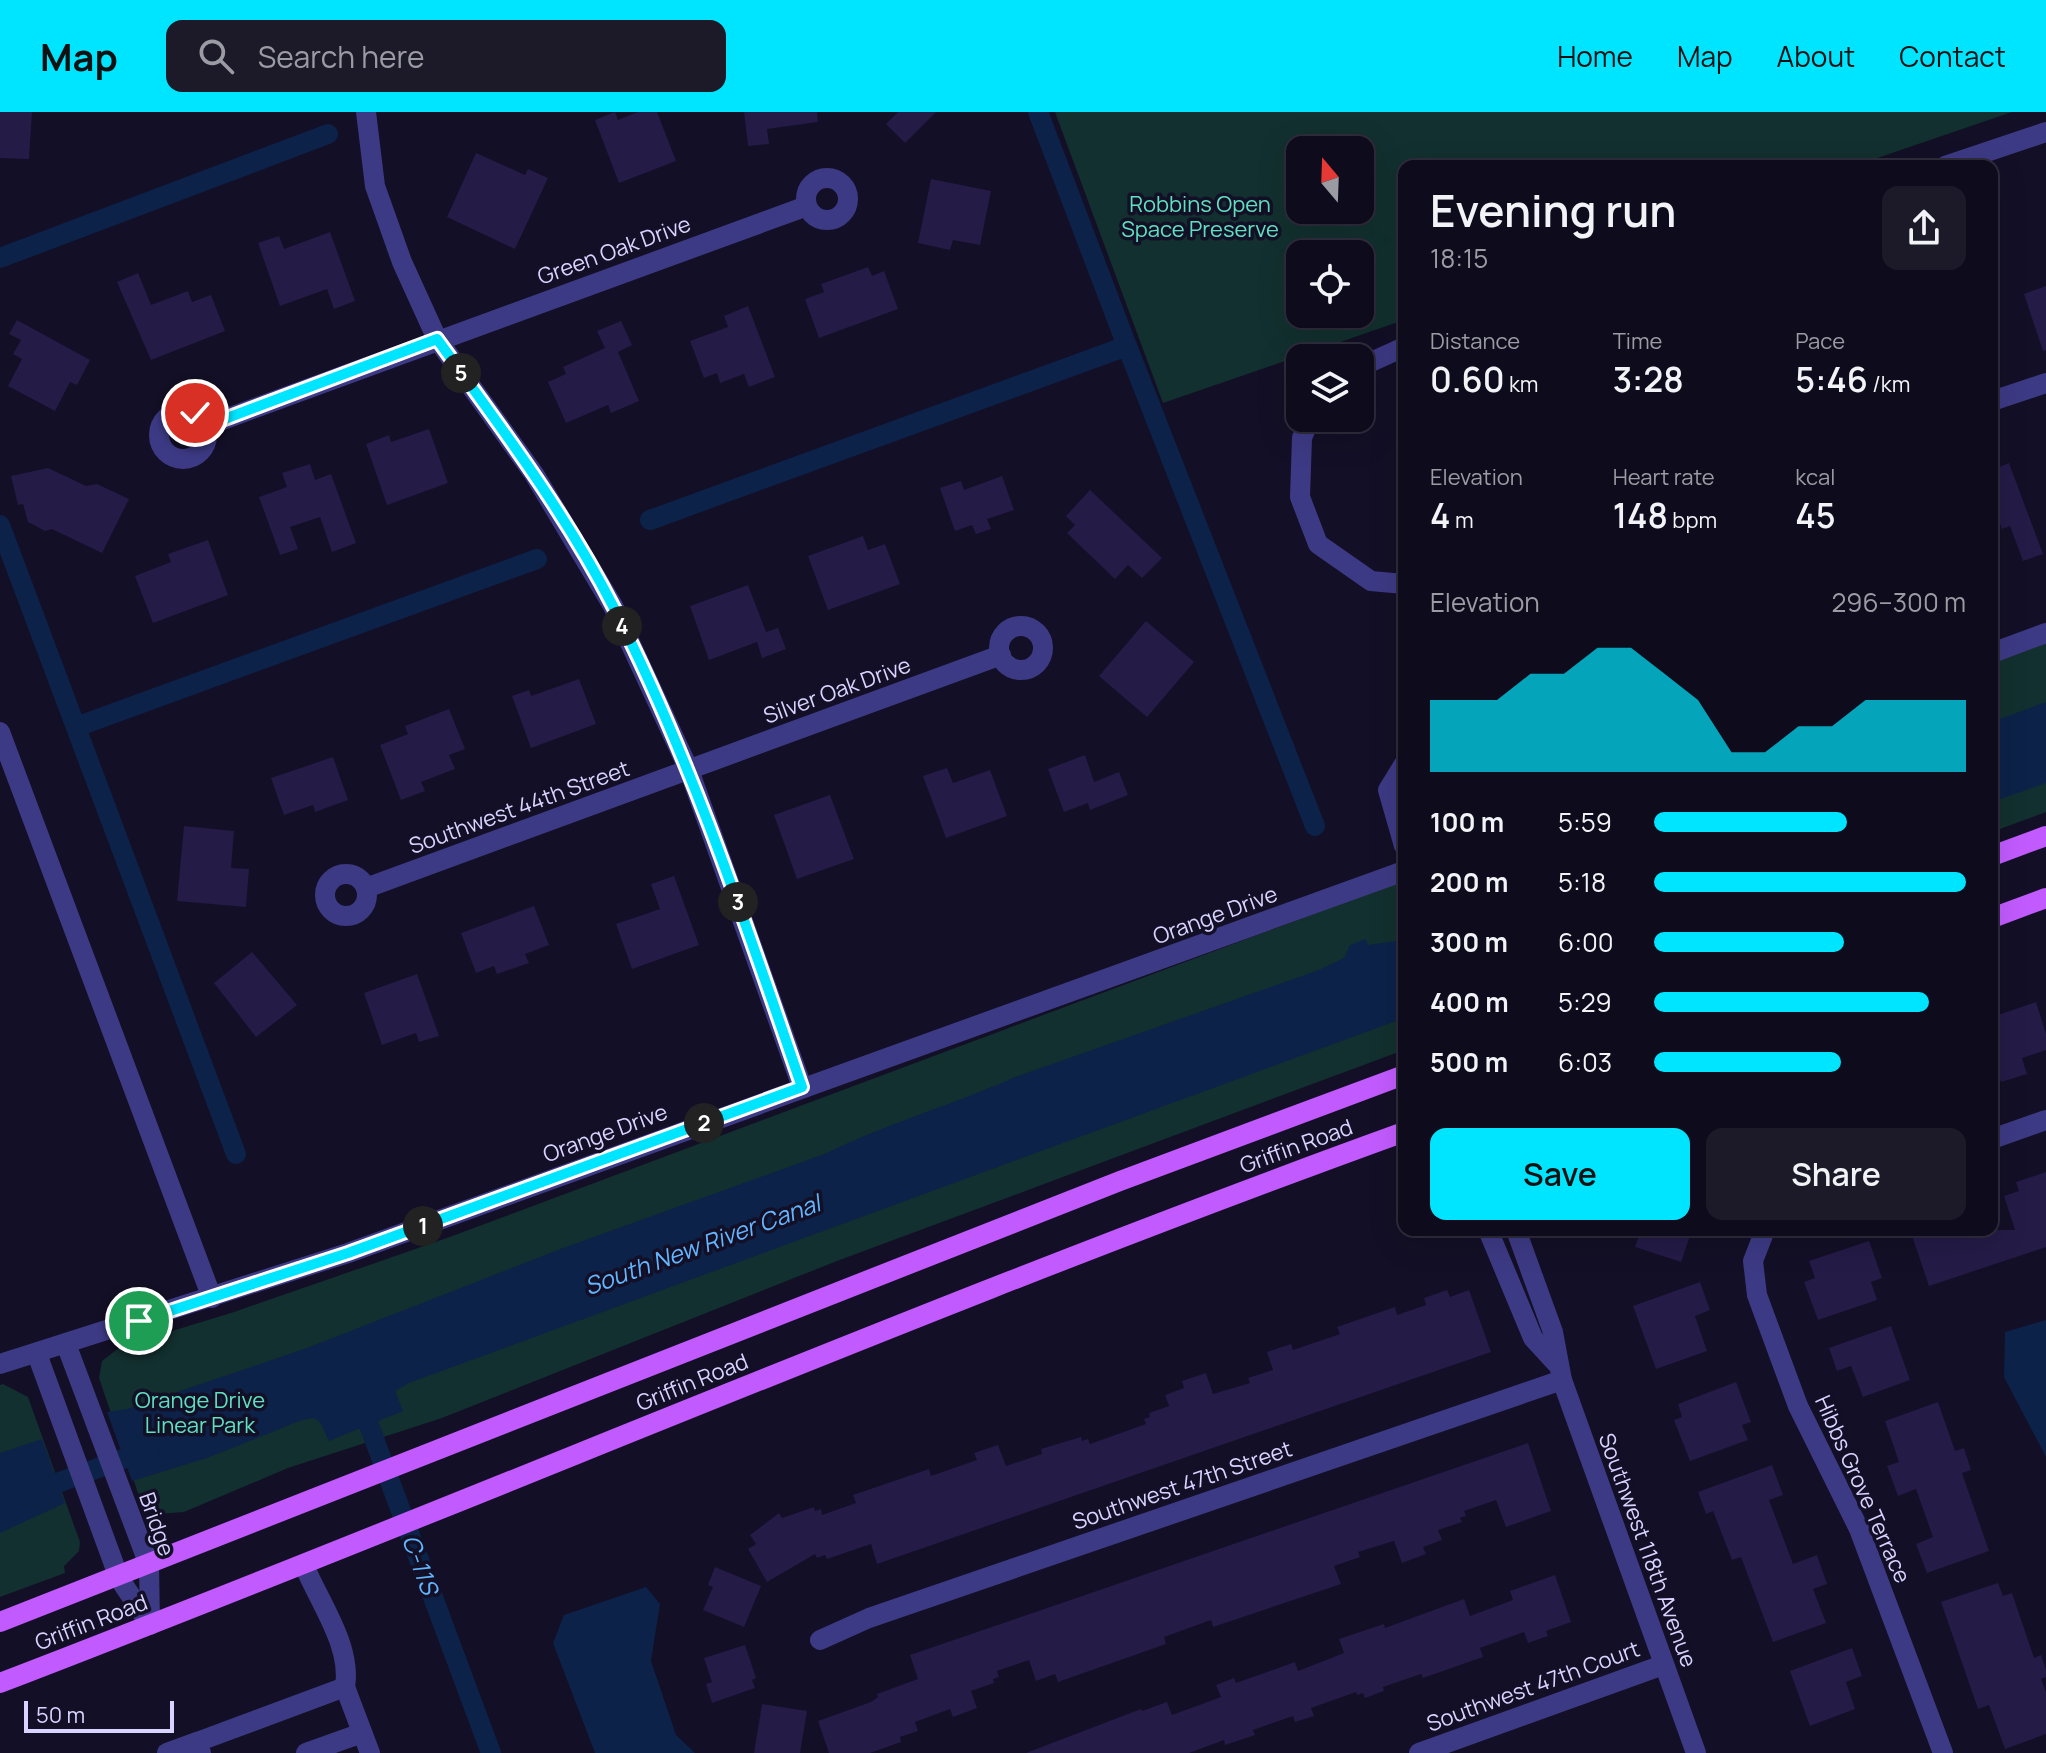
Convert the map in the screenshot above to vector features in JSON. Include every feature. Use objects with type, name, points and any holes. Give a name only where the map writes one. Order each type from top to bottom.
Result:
[{"type":"main road","points":[[1998,854],[2046,836]]},
{"type":"main road","points":[[1998,916],[2046,898]]},
{"type":"main road","name":"Griffin Road","points":[[0,1622],[119,1578],[437,1447],[1090,1192],[1398,1077]]},
{"type":"main road","name":"Griffin Road","points":[[0,1683],[304,1565],[1153,1223],[1398,1134]]},
{"type":"street","points":[[366,112],[375,186],[402,262],[437,339],[534,474],[613,606],[689,770],[802,1087]]},
{"type":"street","points":[[1963,160],[2046,132]]},
{"type":"street","name":"Green Oak Drive","points":[[206,426],[807,206]]},
{"type":"street","points":[[1374,361],[1398,350]]},
{"type":"street","points":[[1998,399],[2046,383]]},
{"type":"street","points":[[1304,432],[1300,497],[1318,544],[1371,581],[1398,583]]},
{"type":"street","points":[[1998,650],[2046,633]]},
{"type":"street","name":"Silver Oak Drive","points":[[689,770],[1001,655]]},
{"type":"street","points":[[0,732],[212,1298]]},
{"type":"street","name":"Southwest 44th Street","points":[[366,888],[689,770]]},
{"type":"street","points":[[1398,774],[1388,790],[1398,825]]},
{"type":"street","name":"Orange Drive","points":[[0,1364],[348,1253],[1398,873]]},
{"type":"street","points":[[1998,1137],[2046,1120]]},
{"type":"street","name":"Southwest 118th Avenue","points":[[1490,1236],[1533,1338],[1559,1372]]},
{"type":"street","name":"Southwest 118th Avenue","points":[[1518,1236],[1553,1332],[1559,1372],[1696,1753]]},
{"type":"street","name":"Hibbs Grove Terrace","points":[[1762,1236],[1752,1274],[1757,1295],[1803,1418],[1859,1529],[1943,1753]]},
{"type":"street","name":"Bridge","points":[[66,1344],[149,1565],[150,1625]]},
{"type":"street","points":[[37,1354],[119,1578],[150,1625]]},
{"type":"street","name":"Southwest 47th Street","points":[[820,1640],[869,1618],[1559,1372]]},
{"type":"street","points":[[304,1565],[340,1647],[347,1676],[345,1687],[370,1753]]},
{"type":"street","name":"Southwest 47th Court","points":[[1419,1753],[1663,1665]]},
{"type":"street","points":[[167,1753],[199,1748],[345,1687]]},
{"type":"street","points":[[306,1753],[362,1733]]},
{"type":"green space","name":"Robbins Open Space Preserve","points":[[1055,112],[2012,112],[1872,160],[1398,160],[1398,322],[1334,344],[1286,344],[1286,361],[1163,403]]},
{"type":"green space","points":[[2046,643],[2046,812],[1998,830],[1998,661]]},
{"type":"green space","name":"Orange Drive Linear Park","points":[[1398,882],[1398,1052],[837,1261],[442,1418],[288,1468],[184,1512],[156,1514],[146,1508],[139,1496],[99,1378],[102,1361],[120,1347],[234,1312],[447,1238]]},
{"type":"green space","points":[[0,1385],[28,1397],[80,1542],[79,1551],[64,1566],[65,1573],[0,1597]]},
{"type":"water","points":[[2046,702],[2046,783],[1998,800],[1998,720]]},
{"type":"water","points":[[1366,939],[1368,945],[1398,941],[1398,1020],[409,1383],[395,1391],[403,1411],[329,1441],[320,1422],[314,1418],[302,1420],[207,1458],[132,1481],[107,1412],[127,1409],[307,1348],[563,1248],[827,1153],[1015,1077],[1319,970],[1344,958],[1350,945]]},
{"type":"water","points":[[2046,1320],[2046,1457],[2004,1377],[2005,1332]]},
{"type":"water","points":[[42,1439],[65,1503],[0,1533],[0,1453]]},
{"type":"water","points":[[646,1587],[660,1604],[651,1661],[676,1735],[695,1753],[595,1753],[553,1643],[564,1615]]},
{"type":"building","points":[[0,112],[32,112],[29,159],[0,158]]},
{"type":"building","points":[[615,112],[618,120],[638,112],[657,112],[676,161],[619,183],[595,120]]},
{"type":"building","points":[[744,112],[817,112],[818,122],[767,129],[769,144],[748,146]]},
{"type":"building","points":[[898,112],[936,112],[905,143],[886,124]]},
{"type":"building","points":[[476,153],[525,175],[528,169],[548,178],[515,249],[447,217]]},
{"type":"building","points":[[931,179],[991,191],[980,245],[953,240],[950,250],[918,243]]},
{"type":"building","points":[[330,232],[355,301],[334,309],[327,289],[280,306],[258,243],[279,236],[284,249]]},
{"type":"building","points":[[868,267],[872,276],[884,271],[898,309],[819,338],[805,299],[824,292],[821,284]]},
{"type":"building","points":[[138,273],[151,305],[188,291],[192,302],[211,295],[225,331],[151,360],[117,282]]},
{"type":"building","points":[[2046,286],[2046,350],[2043,351],[2024,294]]},
{"type":"building","points":[[748,306],[775,377],[749,387],[744,374],[720,383],[717,373],[704,378],[690,341],[728,327],[724,316]]},
{"type":"building","points":[[17,320],[90,360],[77,385],[70,382],[55,411],[8,386],[22,359],[13,354],[21,340],[9,334]]},
{"type":"building","points":[[621,321],[632,345],[618,352],[639,401],[611,413],[608,405],[566,423],[548,382],[566,374],[563,367],[605,348],[597,331]]},
{"type":"building","points":[[429,429],[448,483],[387,505],[366,444],[389,435],[391,442]]},
{"type":"building","points":[[2009,463],[2043,554],[2023,561],[2010,526],[2002,529],[1998,518],[1998,468]]},
{"type":"building","points":[[310,464],[315,480],[331,474],[356,543],[332,552],[320,517],[290,527],[298,549],[280,555],[259,497],[287,487],[282,473]]},
{"type":"building","points":[[48,468],[86,486],[97,484],[129,499],[102,553],[52,529],[45,531],[28,522],[23,504],[18,505],[11,476]]},
{"type":"building","points":[[1002,476],[1014,510],[987,519],[991,529],[976,534],[972,525],[955,531],[940,488],[961,481],[964,490]]},
{"type":"building","points":[[1090,490],[1162,558],[1142,578],[1128,565],[1115,579],[1067,533],[1075,525],[1066,516]]},
{"type":"building","points":[[863,536],[868,550],[885,544],[900,584],[828,610],[808,556]]},
{"type":"building","points":[[208,540],[228,595],[153,623],[135,576],[171,562],[168,554]]},
{"type":"building","points":[[748,585],[766,632],[778,628],[786,649],[762,658],[757,642],[709,660],[690,606]]},
{"type":"building","points":[[1146,621],[1194,662],[1147,717],[1099,676]]},
{"type":"building","points":[[579,679],[596,724],[531,748],[512,696],[529,690],[531,696]]},
{"type":"building","points":[[449,709],[465,749],[449,755],[455,769],[421,782],[425,791],[401,800],[380,745],[408,734],[405,726]]},
{"type":"building","points":[[1085,755],[1094,782],[1119,772],[1128,795],[1090,810],[1088,803],[1064,812],[1048,769]]},
{"type":"building","points":[[333,757],[348,800],[315,812],[313,805],[284,815],[271,778]]},
{"type":"building","points":[[947,768],[953,783],[990,770],[1007,816],[946,838],[923,776]]},
{"type":"building","points":[[830,795],[854,859],[797,879],[774,815]]},
{"type":"building","points":[[184,826],[234,831],[231,868],[249,869],[246,907],[177,901]]},
{"type":"building","points":[[674,876],[699,945],[632,969],[616,924],[660,909],[651,884]]},
{"type":"building","points":[[534,906],[549,945],[525,954],[529,963],[497,974],[494,966],[476,973],[461,933]]},
{"type":"building","points":[[252,952],[297,1005],[256,1037],[214,983]]},
{"type":"building","points":[[417,974],[439,1036],[419,1042],[416,1033],[382,1045],[364,993]]},
{"type":"building","points":[[2036,1002],[2046,1034],[2046,1050],[2022,1058],[2027,1074],[2001,1082],[1998,1073],[1998,1015]]},
{"type":"building","points":[[2046,1172],[2046,1247],[1929,1286],[1912,1236],[1998,1236],[1998,1230],[2015,1230],[2004,1196],[2019,1191],[2016,1182]]},
{"type":"building","points":[[1639,1236],[1690,1236],[1681,1262],[1635,1247]]},
{"type":"building","points":[[1869,1241],[1882,1278],[1871,1282],[1877,1300],[1818,1320],[1804,1282],[1815,1278],[1809,1261]]},
{"type":"building","points":[[1700,1282],[1710,1310],[1695,1316],[1707,1351],[1656,1369],[1633,1306]]},
{"type":"building","points":[[1447,1290],[1450,1297],[1469,1290],[1491,1352],[877,1564],[871,1544],[827,1559],[825,1555],[817,1558],[815,1554],[767,1582],[748,1549],[756,1544],[750,1535],[779,1513],[782,1518],[814,1507],[815,1511],[821,1509],[822,1515],[856,1503],[853,1495],[929,1469],[931,1476],[977,1460],[974,1453],[998,1445],[1006,1466],[1042,1454],[1041,1449],[1081,1437],[1082,1441],[1088,1439],[1090,1444],[1146,1424],[1144,1419],[1150,1417],[1149,1413],[1169,1406],[1165,1395],[1184,1388],[1182,1381],[1206,1373],[1213,1394],[1250,1383],[1248,1378],[1273,1370],[1267,1352],[1291,1344],[1293,1350],[1340,1334],[1337,1327],[1395,1307],[1397,1315],[1426,1305],[1424,1298]]},
{"type":"building","points":[[1891,1326],[1910,1380],[1863,1397],[1851,1366],[1837,1371],[1829,1348]]},
{"type":"building","points":[[1736,1382],[1751,1422],[1742,1425],[1748,1440],[1690,1461],[1674,1420],[1682,1417],[1678,1404]]},
{"type":"building","points":[[1938,1402],[1955,1451],[1964,1448],[1971,1470],[1962,1473],[1989,1551],[1927,1573],[1916,1544],[1933,1537],[1916,1489],[1898,1496],[1887,1466],[1899,1462],[1885,1421]]},
{"type":"building","points":[[1528,1443],[1551,1511],[1506,1527],[1496,1500],[1464,1511],[1466,1516],[1460,1518],[1462,1522],[1438,1530],[1442,1540],[1423,1547],[1426,1554],[1402,1563],[1394,1541],[1358,1552],[1360,1557],[1334,1566],[1341,1584],[1213,1627],[1211,1620],[1164,1637],[1166,1644],[1058,1682],[1055,1674],[1036,1681],[1029,1660],[997,1671],[999,1677],[993,1679],[994,1683],[971,1691],[977,1708],[953,1717],[950,1709],[915,1722],[918,1731],[900,1737],[901,1742],[870,1753],[829,1753],[818,1721],[871,1702],[878,1697],[877,1694],[918,1679],[910,1655]]},
{"type":"building","points":[[1772,1465],[1783,1495],[1769,1500],[1793,1564],[1817,1555],[1827,1584],[1813,1589],[1826,1623],[1773,1642],[1741,1557],[1732,1560],[1713,1511],[1706,1514],[1698,1492]]},
{"type":"building","points":[[715,1567],[761,1586],[744,1627],[703,1610],[713,1587],[708,1585]]},
{"type":"building","points":[[1555,1575],[1571,1622],[1546,1631],[1548,1636],[1528,1643],[1524,1632],[1480,1648],[1483,1657],[1423,1678],[1421,1674],[1383,1687],[1384,1691],[1365,1698],[1363,1693],[1357,1695],[1356,1692],[1311,1708],[1314,1716],[1295,1722],[1293,1716],[1253,1730],[1255,1735],[1225,1745],[1224,1740],[1189,1753],[1026,1753],[1167,1702],[1172,1715],[1221,1697],[1216,1685],[1234,1678],[1236,1683],[1295,1662],[1298,1671],[1344,1653],[1339,1639],[1384,1624],[1385,1628],[1464,1599],[1470,1616],[1513,1600],[1510,1591]]},
{"type":"building","points":[[1998,1583],[2003,1596],[2012,1593],[2034,1658],[2041,1655],[2046,1670],[2046,1677],[2041,1679],[2046,1692],[2046,1734],[2005,1749],[1989,1705],[1978,1709],[1941,1602]]},
{"type":"building","points":[[745,1645],[756,1678],[752,1680],[755,1688],[712,1703],[706,1684],[712,1682],[704,1658]]},
{"type":"building","points":[[1852,1648],[1862,1676],[1846,1682],[1855,1709],[1810,1726],[1790,1671]]},
{"type":"building","points":[[762,1704],[807,1711],[800,1753],[754,1753]]},
{"type":"waterway","points":[[1038,112],[1127,346]]},
{"type":"waterway","points":[[0,258],[328,134]]},
{"type":"waterway","points":[[650,520],[1127,346],[1315,826]]},
{"type":"waterway","points":[[0,525],[236,1154]]},
{"type":"waterway","points":[[76,727],[537,559]]},
{"type":"waterway","name":"C-11S","points":[[360,1401],[491,1753]]},
{"type":"waterway","name":"South New River Canal","points":[[0,1504],[150,1449]]},
{"type":"route","points":[[139,1321],[348,1253],[802,1087],[689,770],[613,606],[534,474],[437,339],[206,426],[195,413]]}]
